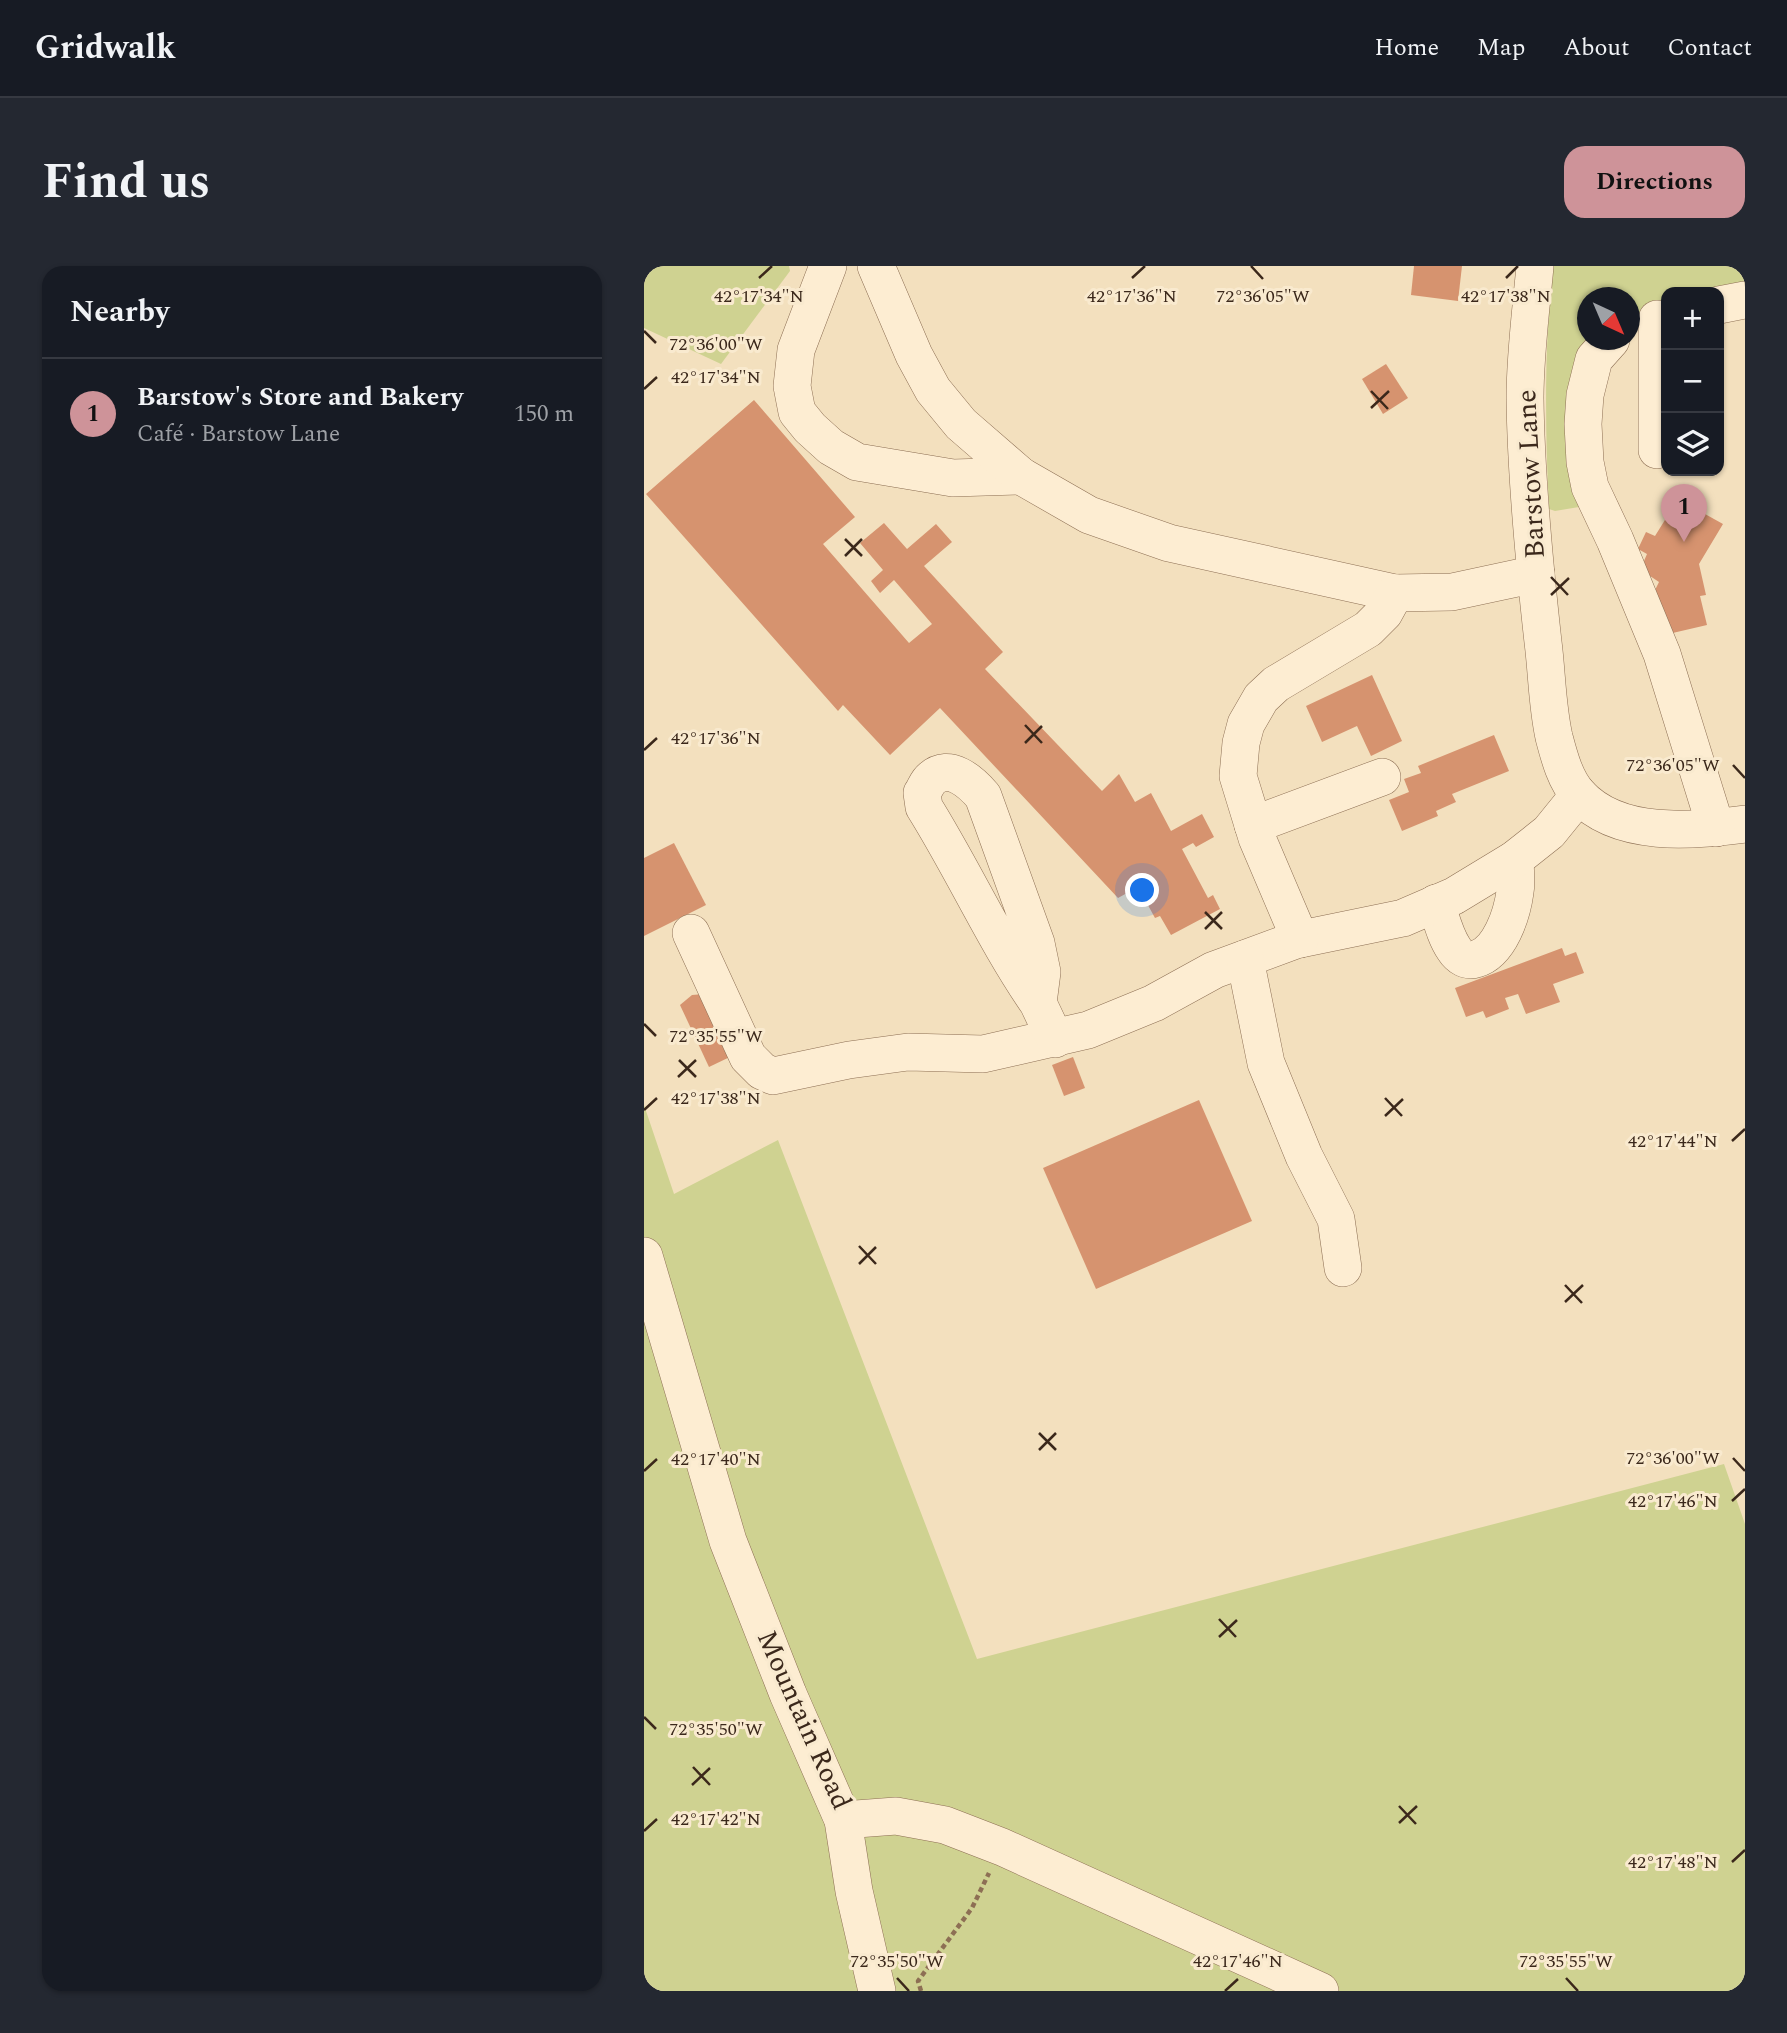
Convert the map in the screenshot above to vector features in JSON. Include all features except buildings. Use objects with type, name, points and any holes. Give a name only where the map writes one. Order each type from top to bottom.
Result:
[{"type":"street","points":[[828,266],[796,350],[794,362],[792,386],[797,412],[810,428],[831,447],[857,462],[953,478],[1021,476]]},
{"type":"street","points":[[876,266],[914,355],[933,390],[961,424],[1021,476],[1089,515],[1169,543],[1395,593],[1452,593],[1536,575]]},
{"type":"street","name":"Barstow Lane","points":[[1535,266],[1525,397],[1536,575],[1554,735],[1567,777],[1578,795],[1610,817],[1634,825],[1660,828],[1730,826]]},
{"type":"street","points":[[1724,304],[1745,300]]},
{"type":"street","points":[[1651,321],[1657,450]]},
{"type":"street","points":[[1602,350],[1594,359],[1585,395],[1585,462],[1590,486],[1662,654],[1730,826]]},
{"type":"street","points":[[1300,939],[1253,825],[1238,776],[1246,724],[1261,698],[1276,684],[1368,629],[1384,613],[1395,593]]},
{"type":"street","points":[[1038,1003],[1042,972],[1036,943],[983,796],[957,774],[945,773],[932,778],[922,793],[924,807],[974,892],[1015,970],[1038,1003],[1055,1039]]},
{"type":"street","points":[[1253,825],[1382,777]]},
{"type":"street","points":[[691,933],[748,1057],[762,1071],[773,1076],[849,1060],[908,1052],[983,1054],[1055,1039],[1099,1026],[1154,1003],[1214,970],[1300,939],[1403,918],[1454,896],[1515,859],[1549,832],[1578,795]]},
{"type":"street","points":[[1436,903],[1453,949],[1460,957],[1472,961],[1486,956],[1497,944],[1512,902],[1515,891],[1515,859]]},
{"type":"street","points":[[1245,959],[1266,1063],[1304,1156],[1336,1219],[1343,1268]]},
{"type":"street","name":"Mountain Road","points":[[644,1256],[728,1541],[788,1694],[843,1820],[896,1816],[945,1825],[1002,1847],[1320,1991]]},
{"type":"street","points":[[843,1820],[854,1891],[877,1991]]},
{"type":"path","points":[[921,1991],[918,1981],[972,1908],[1002,1847]]},
{"type":"green space","points":[[644,266],[789,266],[790,271],[721,364],[644,328]]},
{"type":"green space","points":[[1553,266],[1745,266],[1745,287],[1724,291],[1724,287],[1661,287],[1661,305],[1640,313],[1640,287],[1577,287],[1577,350],[1587,350],[1585,506],[1555,511],[1549,509],[1546,418],[1548,327]]},
{"type":"green space","points":[[644,1105],[674,1194],[778,1140],[977,1659],[1724,1464],[1745,1524],[1745,1991],[644,1991]]},
{"type":"place","name":"Barstow's Store and Bakery","points":[[1684,542]]}]
